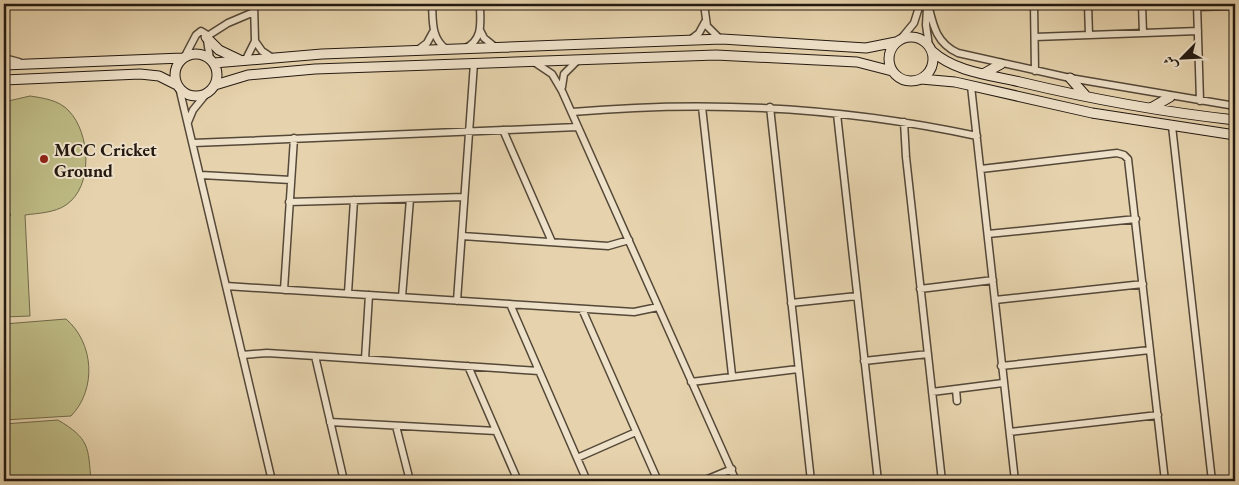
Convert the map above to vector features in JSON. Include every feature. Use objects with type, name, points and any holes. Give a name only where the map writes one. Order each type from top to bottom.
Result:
[{"type":"street","points":[[245,61],[255,40],[254,4]]},
{"type":"street","points":[[432,4],[433,32],[446,49]]},
{"type":"street","points":[[466,48],[477,39],[480,30],[480,4]]},
{"type":"street","points":[[704,4],[705,22],[712,33],[722,39]]},
{"type":"street","points":[[892,71],[889,56],[898,41],[914,23],[920,4]]},
{"type":"street","points":[[921,79],[933,64],[926,25],[928,4]]},
{"type":"street","points":[[928,4],[935,32],[944,44],[958,53],[1070,78],[1170,97],[1235,106]]},
{"type":"street","points":[[1034,4],[1035,71]]},
{"type":"street","points":[[1088,4],[1089,35]]},
{"type":"street","points":[[1142,4],[1143,33]]},
{"type":"street","points":[[1200,101],[1197,5],[1235,6]]},
{"type":"street","points":[[206,37],[228,23],[254,12]]},
{"type":"street","points":[[689,41],[699,33],[705,22]]},
{"type":"street","points":[[480,30],[488,42],[495,47]]},
{"type":"street","points":[[1035,37],[1198,31]]},
{"type":"street","points":[[245,61],[219,50],[203,32],[197,33],[175,70],[272,481]]},
{"type":"street","points":[[416,50],[427,43],[433,32]]},
{"type":"street","points":[[206,37],[212,61],[218,74],[215,85]]},
{"type":"street","points":[[4,65],[184,57],[196,54],[212,61],[245,61],[416,50],[722,39],[866,48],[916,37],[956,66],[983,74],[1151,108],[1235,120]]},
{"type":"street","points":[[255,40],[262,51],[272,58]]},
{"type":"street","points":[[188,122],[193,110],[215,85],[239,76],[286,71],[532,61],[758,56],[857,62],[892,71],[902,80],[921,79],[971,86],[1076,110],[1235,135]]},
{"type":"street","points":[[4,58],[27,64]]},
{"type":"street","points":[[562,91],[564,74],[578,60]]},
{"type":"street","points":[[532,61],[549,71],[562,91],[691,382],[737,480]]},
{"type":"street","points":[[457,301],[474,64]]},
{"type":"street","points":[[983,74],[1002,64]]},
{"type":"street","points":[[4,80],[140,74],[159,76],[178,86],[191,96],[206,94]]},
{"type":"street","points":[[1070,78],[1086,96]]},
{"type":"street","points":[[971,86],[1015,481]]},
{"type":"street","points":[[1151,108],[1170,97]]},
{"type":"street","points":[[572,112],[702,107],[770,107],[904,122],[977,136]]},
{"type":"street","points":[[702,107],[732,376]]},
{"type":"street","points":[[770,107],[811,481]]},
{"type":"street","points":[[837,114],[878,481]]},
{"type":"street","points":[[904,122],[920,290],[942,481]]},
{"type":"street","points":[[1172,126],[1212,481]]},
{"type":"street","points":[[193,143],[578,127]]},
{"type":"street","points":[[503,130],[552,242]]},
{"type":"street","points":[[284,290],[294,138]]},
{"type":"street","points":[[980,169],[1121,154],[1129,162],[1165,481]]},
{"type":"street","points":[[201,175],[291,180]]},
{"type":"street","points":[[289,202],[464,197]]},
{"type":"street","points":[[402,298],[410,199]]},
{"type":"street","points":[[348,293],[354,200]]},
{"type":"street","points":[[988,234],[1136,219]]},
{"type":"street","points":[[462,236],[608,246],[629,240]]},
{"type":"street","points":[[920,290],[993,280]]},
{"type":"street","points":[[995,300],[1142,284]]},
{"type":"street","points":[[226,286],[639,312],[658,307]]},
{"type":"street","points":[[365,360],[369,295]]},
{"type":"street","points":[[791,303],[857,296]]},
{"type":"street","points":[[510,304],[587,481]]},
{"type":"street","points":[[582,308],[658,481]]},
{"type":"street","points":[[1001,366],[1150,350]]},
{"type":"street","points":[[242,355],[267,353],[539,370]]},
{"type":"street","points":[[864,361],[928,354]]},
{"type":"street","points":[[315,356],[344,481]]},
{"type":"street","points":[[468,366],[518,481]]},
{"type":"street","points":[[691,382],[798,369]]},
{"type":"street","points":[[932,392],[1003,383]]},
{"type":"street","points":[[956,389],[957,401]]},
{"type":"street","points":[[1010,432],[1158,415]]},
{"type":"street","points":[[330,422],[496,432]]},
{"type":"street","points":[[396,426],[410,481]]},
{"type":"street","points":[[577,458],[636,432]]},
{"type":"street","points":[[703,481],[732,469]]},
{"type":"shaded area","name":"MCC Cricket Ground","points":[[30,96],[51,100],[61,104],[69,111],[76,121],[85,145],[85,173],[75,196],[66,205],[51,211],[25,215],[30,316],[4,317],[4,216],[11,215],[4,212],[4,102]]},
{"type":"shaded area","points":[[66,319],[82,340],[89,366],[85,393],[79,405],[71,416],[4,420],[4,324]]},
{"type":"shaded area","points":[[58,420],[82,439],[88,452],[91,481],[4,481],[4,424]]},
{"type":"place","name":"MCC Cricket Ground","points":[[44,159]]}]
